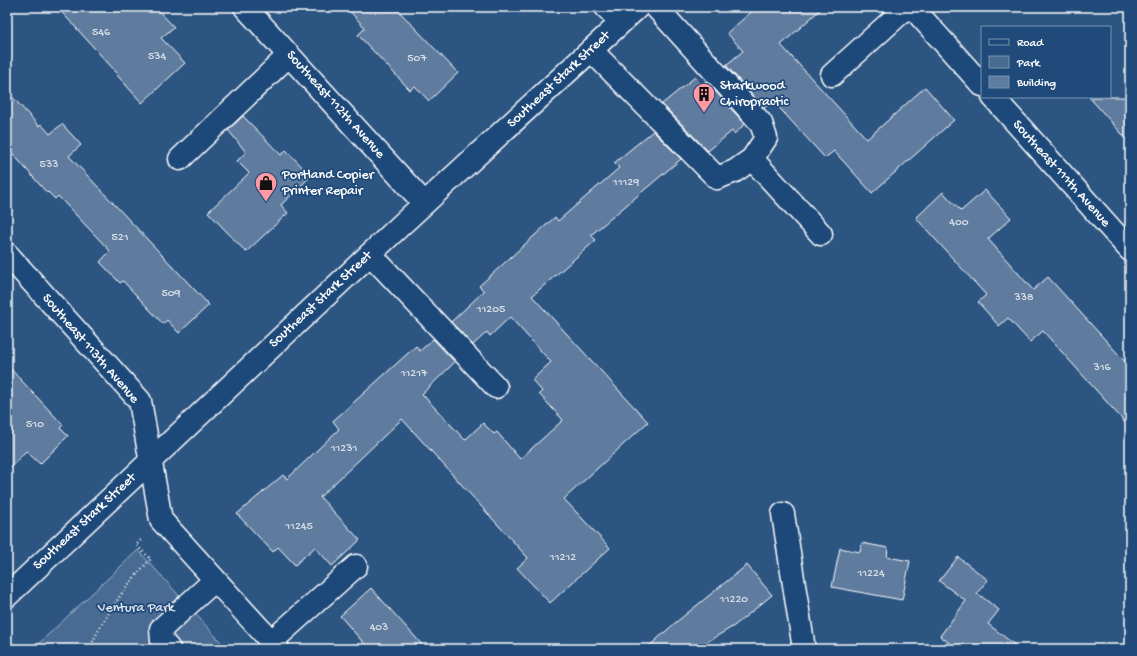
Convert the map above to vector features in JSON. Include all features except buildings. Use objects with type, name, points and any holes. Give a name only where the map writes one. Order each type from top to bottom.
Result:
[{"type":"street","name":"Southeast 112th Avenue","points":[[245,7],[424,203]]},
{"type":"street","points":[[606,7],[621,22]]},
{"type":"street","name":"Southeast Stark Street","points":[[7,596],[424,203],[638,7]]},
{"type":"street","points":[[591,50],[717,178],[735,171],[752,159],[766,138],[762,123],[656,7]]},
{"type":"street","points":[[832,75],[907,7]]},
{"type":"street","points":[[912,7],[981,84]]},
{"type":"street","points":[[180,159],[289,55]]},
{"type":"street","name":"Southeast 111th Avenue","points":[[994,98],[1130,250]]},
{"type":"street","points":[[752,159],[821,234]]},
{"type":"street","name":"Southeast 113th Avenue","points":[[7,254],[140,401],[161,520]]},
{"type":"street","points":[[370,254],[496,387]]},
{"type":"street","points":[[783,514],[804,649]]},
{"type":"street","points":[[161,520],[274,645],[356,566]]},
{"type":"street","points":[[169,649],[162,640],[161,629],[215,580]]},
{"type":"path","points":[[89,649],[103,619],[136,574],[151,559],[136,545],[161,520]]},
{"type":"green space","name":"Ventura Park","points":[[138,550],[227,649],[33,649]]},
{"type":"place","name":"Starkwood Chiropractic","points":[[704,114]]},
{"type":"place","name":"Portland Copier Printer Repair","points":[[266,202]]}]
